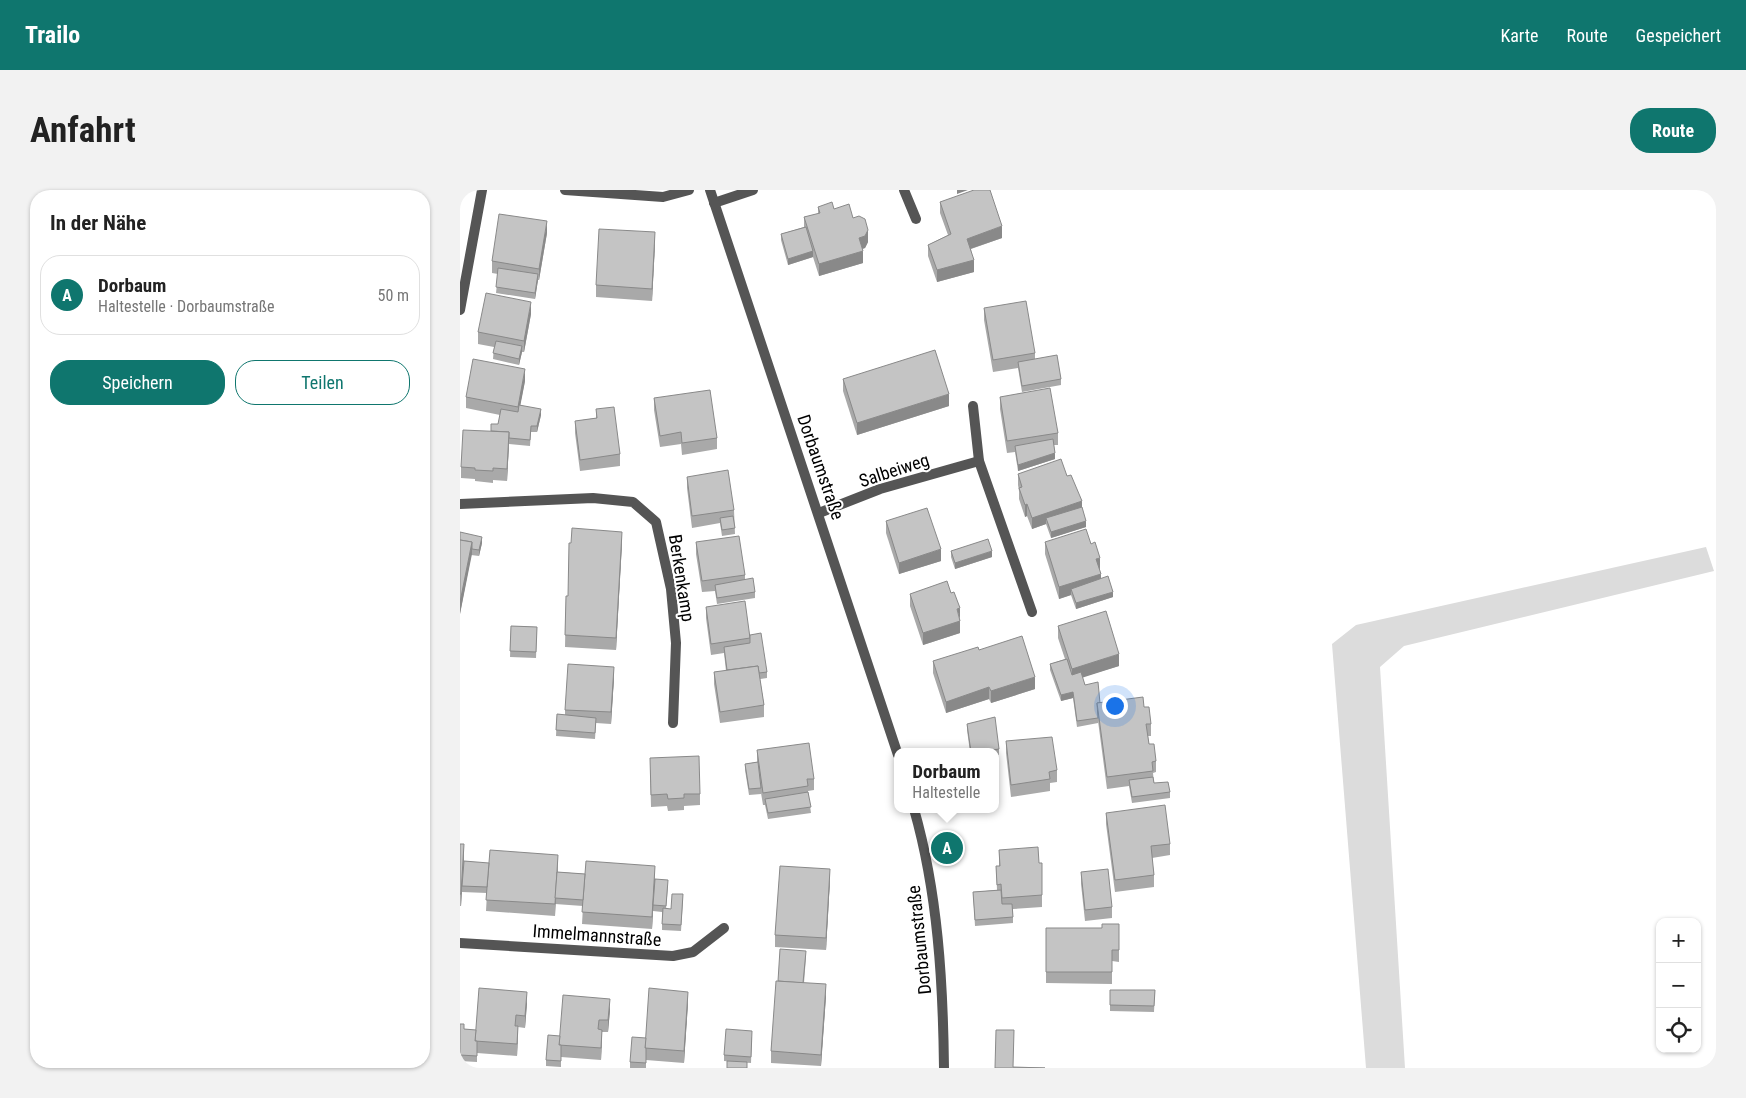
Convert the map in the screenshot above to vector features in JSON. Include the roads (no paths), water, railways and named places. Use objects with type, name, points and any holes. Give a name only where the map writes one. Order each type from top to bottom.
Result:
[{"type":"street","points":[[460,310],[482,190]]},
{"type":"street","points":[[565,190],[663,197],[689,190]]},
{"type":"street","name":"Dorbaumstraße","points":[[710,190],[896,748]]},
{"type":"street","points":[[714,202],[753,190]]},
{"type":"street","points":[[904,190],[916,219]]},
{"type":"street","points":[[973,406],[979,461],[1032,612]]},
{"type":"street","name":"Salbeiweg","points":[[819,513],[880,489],[979,461]]},
{"type":"street","name":"Berkenkamp","points":[[460,504],[593,498],[633,502],[656,522],[671,589],[676,643],[673,723]]},
{"type":"street","name":"Dorbaumstraße","points":[[915,813],[934,905],[944,1020],[944,1068]]},
{"type":"street","name":"Immelmannstraße","points":[[460,943],[673,956],[693,952],[724,928]]},
{"type":"place","name":"Dorbaum","points":[[947,848]]}]
